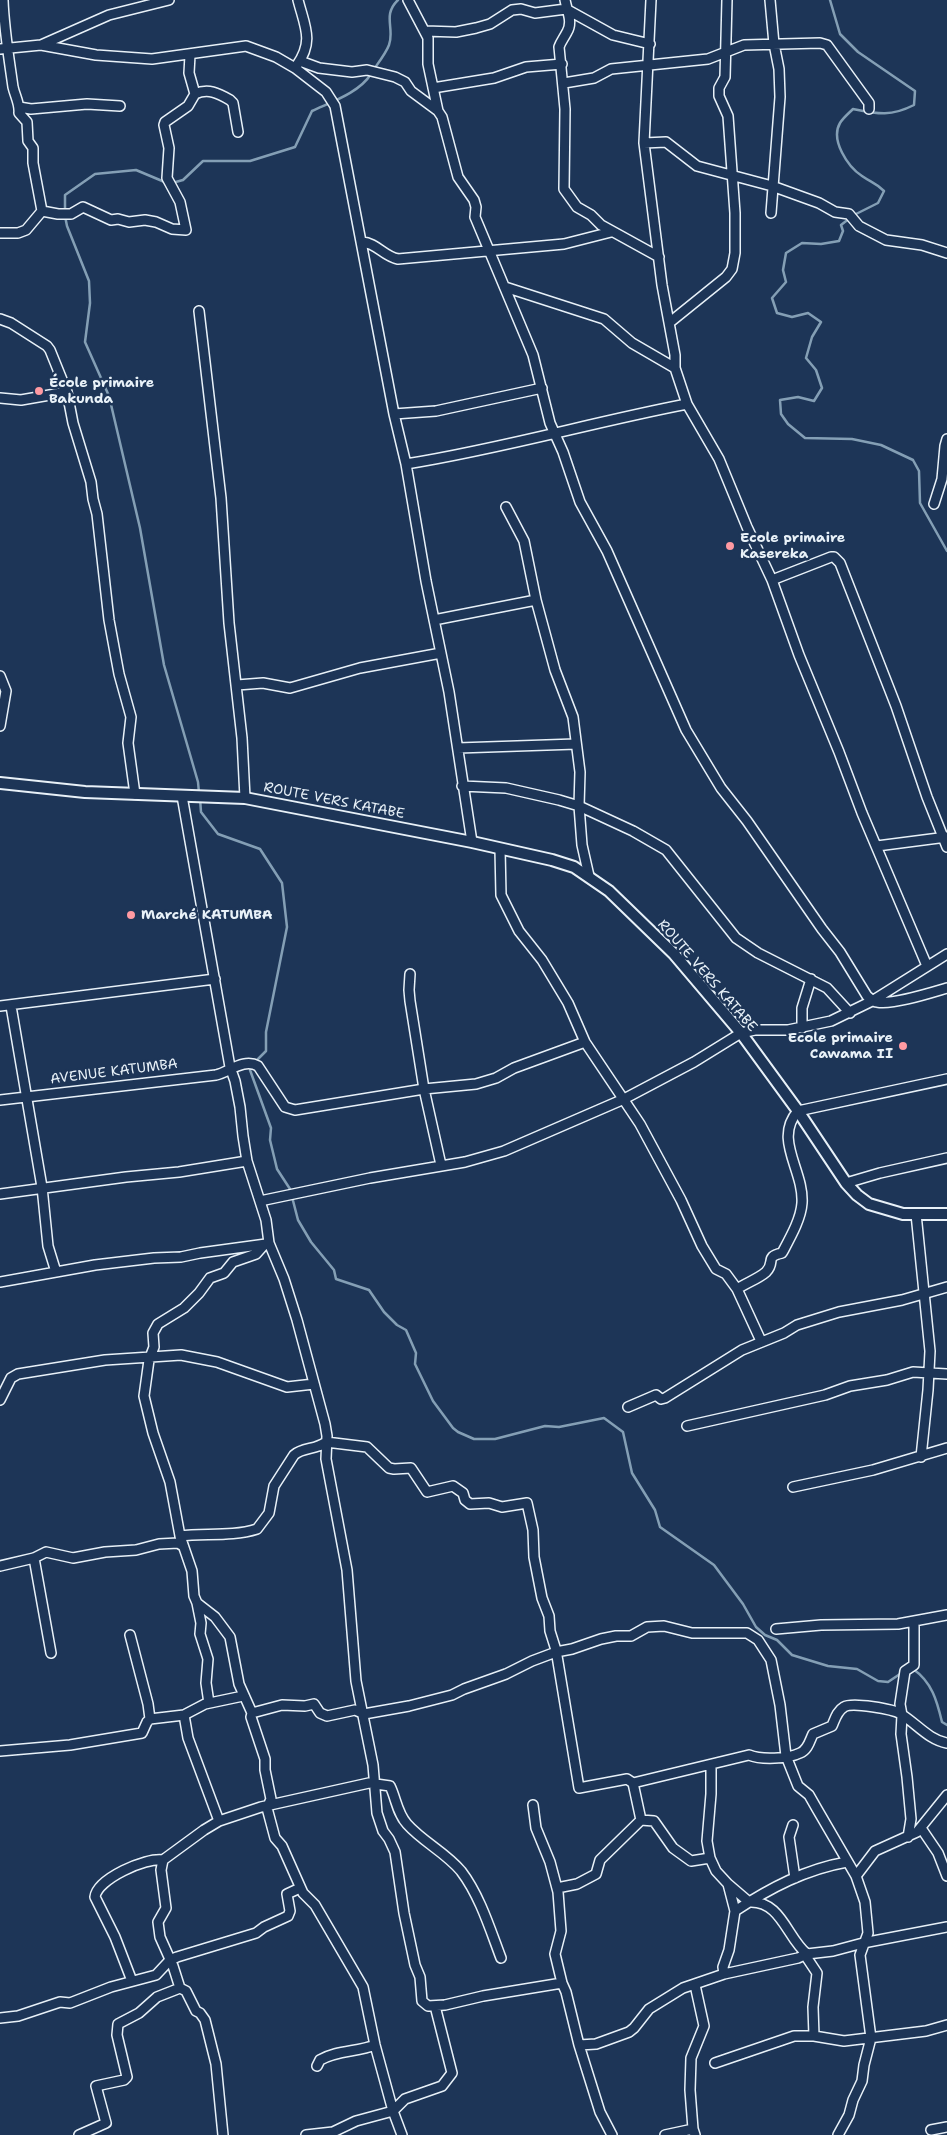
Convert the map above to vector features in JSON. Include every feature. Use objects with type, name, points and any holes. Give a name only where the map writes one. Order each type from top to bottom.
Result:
[{"type":"street","points":[[3,0],[4,49],[15,96],[20,107],[19,113],[27,122],[28,141],[33,148],[33,163],[42,211]]},
{"type":"street","points":[[41,45],[90,22],[155,1],[169,0]]},
{"type":"street","points":[[297,64],[308,43],[298,0]]},
{"type":"street","points":[[408,0],[428,38],[428,64],[438,111]]},
{"type":"street","points":[[652,0],[644,143],[646,176],[675,355],[675,368],[687,404],[719,459],[747,527],[772,580],[799,655],[862,813],[927,966]]},
{"type":"street","points":[[669,323],[726,277],[732,269],[735,253],[728,116],[719,96],[719,88],[725,78],[727,0]]},
{"type":"street","points":[[770,0],[774,44],[779,69],[780,97],[771,214]]},
{"type":"street","points":[[425,31],[456,32],[490,24],[512,10],[521,9],[535,13],[566,5],[613,35],[650,44]]},
{"type":"street","points":[[566,5],[570,20],[568,31],[559,47],[564,83],[565,109],[564,189],[577,207],[611,232],[659,257]]},
{"type":"street","points":[[564,83],[594,78],[611,69],[708,59],[750,44],[820,43],[827,44],[869,103],[869,109]]},
{"type":"street","points":[[4,49],[41,45],[96,55],[152,59],[229,46],[246,46],[297,64],[352,72],[367,70],[402,79],[411,91],[438,111],[442,117],[458,177],[474,200],[476,207],[475,217],[491,251],[494,264],[533,355],[553,433],[563,452],[580,502],[608,551],[686,730],[721,788],[747,821],[840,952],[872,1001],[879,1003],[894,1001],[947,988]]},
{"type":"street","points":[[190,54],[189,73],[194,94]]},
{"type":"street","points":[[297,64],[326,92],[335,106],[441,652],[472,842]]},
{"type":"street","points":[[433,88],[494,78],[531,66],[562,64]]},
{"type":"street","points":[[42,211],[71,214],[84,207],[112,220],[118,219],[129,222],[144,220],[156,222],[172,229],[186,230],[184,211],[167,178],[169,148],[165,122],[188,106],[194,94],[208,90],[233,103],[238,132]]},
{"type":"street","points":[[20,107],[31,109],[87,104],[120,106]]},
{"type":"street","points":[[644,143],[666,142],[697,166],[772,186],[819,203],[835,212],[849,214],[859,226],[886,240],[922,245],[947,253]]},
{"type":"street","points":[[0,234],[18,233],[26,230],[42,211]]},
{"type":"street","points":[[362,242],[372,243],[388,257],[398,259],[564,244],[611,232]]},
{"type":"street","points":[[505,287],[604,319],[632,343],[675,368]]},
{"type":"street","points":[[199,311],[221,498],[229,623],[237,685],[245,798]]},
{"type":"street","points":[[0,319],[11,323],[50,350],[67,392],[73,424],[91,482],[97,514],[110,620],[120,674],[131,717],[132,725],[128,743],[135,794]]},
{"type":"street","points":[[394,414],[444,409],[542,388]]},
{"type":"street","points":[[0,398],[21,400],[67,392]]},
{"type":"street","points":[[406,464],[477,452],[553,433],[687,404]]},
{"type":"street","points":[[934,504],[942,479],[944,446],[947,439]]},
{"type":"street","points":[[506,507],[524,541],[536,600],[555,670],[573,716],[580,772],[579,806],[582,845],[589,876]]},
{"type":"street","points":[[772,580],[830,557],[834,557],[840,563],[896,706],[927,797],[945,837],[947,847]]},
{"type":"street","points":[[434,620],[536,600]]},
{"type":"street","points":[[237,685],[264,683],[290,688],[360,668],[441,652]]},
{"type":"street","points":[[0,676],[6,692],[6,698],[0,726]]},
{"type":"street","points":[[458,748],[576,744]]},
{"type":"street","name":"ROUTE VERS KATABE","points":[[0,783],[135,794],[245,798],[472,842],[552,860],[574,867],[609,891],[674,954],[741,1033],[798,1111],[846,1183],[869,1204],[895,1213],[947,1214]]},
{"type":"street","points":[[462,786],[506,788],[579,806],[633,831],[666,850],[736,938],[758,953],[811,979],[834,993],[850,1013]]},
{"type":"street","points":[[187,796],[215,979],[230,1068],[240,1107],[242,1136],[247,1161],[260,1201],[266,1244],[287,1290],[325,1424],[327,1436],[326,1459],[347,1570],[356,1681],[364,1714],[379,1821],[382,1831],[393,1845],[395,1852],[404,1913],[415,1965],[420,1977],[422,2001],[428,2006],[435,2006],[562,1983]]},
{"type":"street","points":[[877,846],[945,837]]},
{"type":"street","points":[[500,849],[501,895],[519,931],[542,960],[568,1002],[584,1042],[624,1099],[681,1200],[702,1246],[716,1269],[726,1274],[737,1288],[761,1341]]},
{"type":"street","points":[[260,1201],[441,1165],[465,1162],[504,1151],[624,1099],[694,1062],[741,1033],[755,1030],[802,1028],[831,1021],[850,1013],[947,954]]},
{"type":"street","points":[[410,974],[408,990],[424,1089],[441,1165]]},
{"type":"street","points":[[0,1006],[215,979]]},
{"type":"street","points":[[802,1028],[802,1008],[811,979]]},
{"type":"street","points":[[11,1006],[42,1187],[48,1246],[56,1272]]},
{"type":"street","points":[[424,1089],[470,1085],[490,1080],[514,1068],[584,1042]]},
{"type":"street","name":"AVENUE KATUMBA","points":[[0,1100],[216,1075],[230,1068],[254,1063],[258,1066],[285,1108],[295,1110],[424,1089]]},
{"type":"street","points":[[737,1288],[768,1270],[771,1257],[774,1254],[782,1253],[801,1211],[802,1191],[788,1144],[787,1133],[790,1119],[798,1111],[947,1079]]},
{"type":"street","points":[[846,1183],[880,1173],[947,1158]]},
{"type":"street","points":[[0,1194],[42,1187],[179,1172],[247,1161]]},
{"type":"street","points":[[916,1214],[930,1351],[921,1457]]},
{"type":"street","points":[[0,1282],[96,1265],[154,1258],[181,1257],[266,1244]]},
{"type":"street","points":[[209,1703],[206,1683],[208,1659],[200,1634],[201,1623],[192,1588],[192,1571],[180,1536],[170,1482],[152,1432],[144,1396],[150,1356],[154,1348],[153,1333],[158,1324],[184,1308],[199,1294],[210,1278],[224,1273],[233,1262],[256,1254],[266,1244]]},
{"type":"street","points":[[628,1407],[656,1395],[661,1399],[665,1398],[742,1350],[784,1333],[796,1325],[823,1316],[924,1294],[947,1287]]},
{"type":"street","points":[[0,1400],[11,1378],[16,1375],[105,1360],[150,1356],[192,1356],[240,1369],[287,1387],[314,1384]]},
{"type":"street","points":[[687,1426],[825,1395],[850,1386],[879,1382],[913,1372],[947,1374]]},
{"type":"street","points":[[180,1536],[215,1535],[257,1529],[270,1513],[274,1486],[294,1455],[299,1451],[320,1446],[326,1442],[367,1447],[389,1468],[411,1468],[427,1492],[453,1486],[463,1493],[465,1500],[470,1504],[489,1504],[502,1507],[527,1503],[534,1536],[534,1557],[542,1598],[549,1616],[550,1632],[556,1652],[579,1788],[627,1780],[633,1783],[683,1772],[693,1767],[711,1765],[725,1759],[749,1755],[761,1759],[802,1753],[810,1744],[813,1734],[832,1726],[839,1712],[847,1706],[870,1707],[902,1715],[938,1741],[947,1743]]},
{"type":"street","points":[[794,1487],[873,1470],[947,1448]]},
{"type":"street","points":[[0,1566],[34,1558],[46,1552],[73,1558],[105,1552],[136,1550],[159,1544],[178,1543],[183,1546]]},
{"type":"street","points":[[34,1558],[51,1653]]},
{"type":"street","points":[[197,1603],[214,1617],[230,1637],[239,1684],[252,1713],[251,1718],[265,1758],[270,1799],[267,1808],[275,1838],[282,1846],[300,1888],[315,1905],[363,1987],[375,2045],[393,2111],[402,2135]]},
{"type":"street","points":[[776,1629],[821,1625],[898,1624],[947,1615]]},
{"type":"street","points":[[908,1837],[911,1819],[901,1734],[902,1715],[900,1704],[905,1671],[914,1665],[914,1621]]},
{"type":"street","points":[[252,1713],[282,1705],[305,1706],[314,1704],[320,1713],[327,1716],[355,1710],[364,1714],[409,1706],[452,1695],[556,1652],[572,1650],[601,1639],[616,1636],[626,1638],[647,1628],[659,1626],[674,1627],[682,1632],[692,1633],[747,1633],[758,1640],[771,1660],[780,1705],[786,1756],[798,1786],[814,1803],[856,1876],[868,1912],[868,1935],[860,1951],[860,1964],[871,2038],[864,2064],[862,2081],[853,2100],[849,2116],[838,2135]]},
{"type":"street","points":[[130,1635],[148,1704],[150,1719]]},
{"type":"street","points":[[0,1750],[70,1745],[142,1732],[150,1719],[184,1714],[209,1703],[243,1696]]},
{"type":"street","points":[[184,1714],[188,1738],[219,1821]]},
{"type":"street","points":[[711,1765],[711,1794],[707,1836],[710,1858],[716,1871],[749,1902],[761,1902],[784,1921],[796,1944],[806,1954],[817,1973],[813,2007],[814,2036]]},
{"type":"street","points":[[132,1981],[115,1937],[95,1897],[99,1886],[136,1865],[151,1860],[163,1860],[219,1821],[268,1804],[297,1800],[320,1793],[351,1789],[370,1783],[390,1786],[406,1823],[425,1842],[448,1858],[464,1876],[485,1918],[500,1958]]},
{"type":"street","points":[[633,1783],[641,1820]]},
{"type":"street","points":[[856,1876],[875,1851],[908,1837],[920,1828],[947,1795]]},
{"type":"street","points":[[533,1805],[536,1828],[550,1862],[557,1888],[561,1931],[555,1954],[579,2045],[601,2116],[612,2135]]},
{"type":"street","points":[[557,1888],[577,1884],[596,1874],[600,1860],[641,1820],[654,1821],[673,1848],[691,1861],[710,1858]]},
{"type":"street","points":[[792,1825],[789,1837],[795,1878]]},
{"type":"street","points":[[920,1828],[938,1853],[947,1876]]},
{"type":"street","points":[[163,1860],[161,1870],[166,1908],[158,1922],[161,1942],[180,1988],[186,1991],[196,2011],[205,2020],[216,2064],[223,2135]]},
{"type":"street","points":[[736,1911],[749,1902],[795,1878],[830,1865],[847,1862]]},
{"type":"street","points":[[724,1974],[723,1967],[729,1950],[736,1911],[728,1884]]},
{"type":"street","points":[[0,2018],[18,2016],[60,2002],[70,2003],[156,1974],[170,1960],[256,1933],[272,1923],[287,1918],[290,1911],[287,1894],[300,1888]]},
{"type":"street","points":[[579,2045],[596,2044],[629,2032],[651,2008],[683,1988],[724,1974],[806,1954],[833,1951],[863,1943],[947,1927]]},
{"type":"street","points":[[665,2135],[694,2132],[690,2090],[691,2058],[704,2026],[695,1985]]},
{"type":"street","points":[[79,2135],[106,2123],[96,2086],[127,2078],[127,2071],[116,2035],[118,2024],[139,2014],[157,1997],[180,1988]]},
{"type":"street","points":[[306,2135],[333,2133],[356,2121],[393,2111],[405,2099],[417,2096],[422,2092],[440,2088],[451,2074],[445,2039],[435,2006]]},
{"type":"street","points":[[715,2063],[794,2036],[814,2036],[844,2041],[926,2031],[947,2025]]},
{"type":"street","points":[[318,2066],[320,2060],[327,2057],[348,2051],[360,2051],[375,2045]]},
{"type":"street","points":[[931,2130],[947,2126]]},
{"type":"waterway","points":[[374,69],[389,45],[391,11],[398,0]]},
{"type":"waterway","points":[[830,0],[840,34],[858,52],[915,91],[914,105],[906,109],[891,113],[853,109],[840,123],[837,137],[846,160],[857,172],[884,191],[878,203],[854,215]]},
{"type":"waterway","points":[[172,183],[183,180],[203,161],[250,161],[295,147],[312,111],[352,92],[366,81],[371,74]]},
{"type":"waterway","points":[[65,211],[65,195],[95,174],[136,170],[167,183]]},
{"type":"waterway","points":[[65,216],[67,226],[89,281],[90,303],[85,342],[109,396],[140,528],[164,665],[198,782],[199,793]]},
{"type":"waterway","points":[[850,218],[841,225],[843,231],[839,241],[821,244],[802,243],[786,253],[783,270],[786,282],[772,298],[777,313],[792,317],[808,313],[821,322],[812,337],[806,358],[816,370],[822,388],[814,401],[798,397],[780,400],[781,414],[788,424],[805,438],[852,439],[881,445],[913,460],[919,471],[920,503],[947,551]]},
{"type":"waterway","points":[[200,798],[201,812],[218,834],[260,849],[282,883],[287,927],[266,1032],[266,1051],[250,1070],[271,1128],[270,1140],[277,1169],[290,1189],[298,1220],[311,1242],[334,1270],[336,1279],[369,1290],[384,1312],[397,1325],[406,1330],[416,1353],[415,1364],[433,1401],[453,1428],[474,1439],[495,1439],[545,1426],[559,1427],[604,1418],[623,1432],[632,1473],[655,1510],[660,1527],[714,1565],[743,1604],[756,1627],[765,1635],[777,1640],[792,1655],[828,1666],[857,1669],[878,1681],[888,1682],[903,1672]]},
{"type":"waterway","points":[[913,1669],[925,1680],[933,1692],[942,1722],[947,1725]]},
{"type":"place","name":"École primaire Bakunda","points":[[39,391]]},
{"type":"place","name":"Ecole primaire Kasereka","points":[[730,546]]},
{"type":"place","name":"Marché KATUMBA","points":[[131,915]]},
{"type":"place","name":"Ecole primaire Cawama II","points":[[903,1046]]}]
